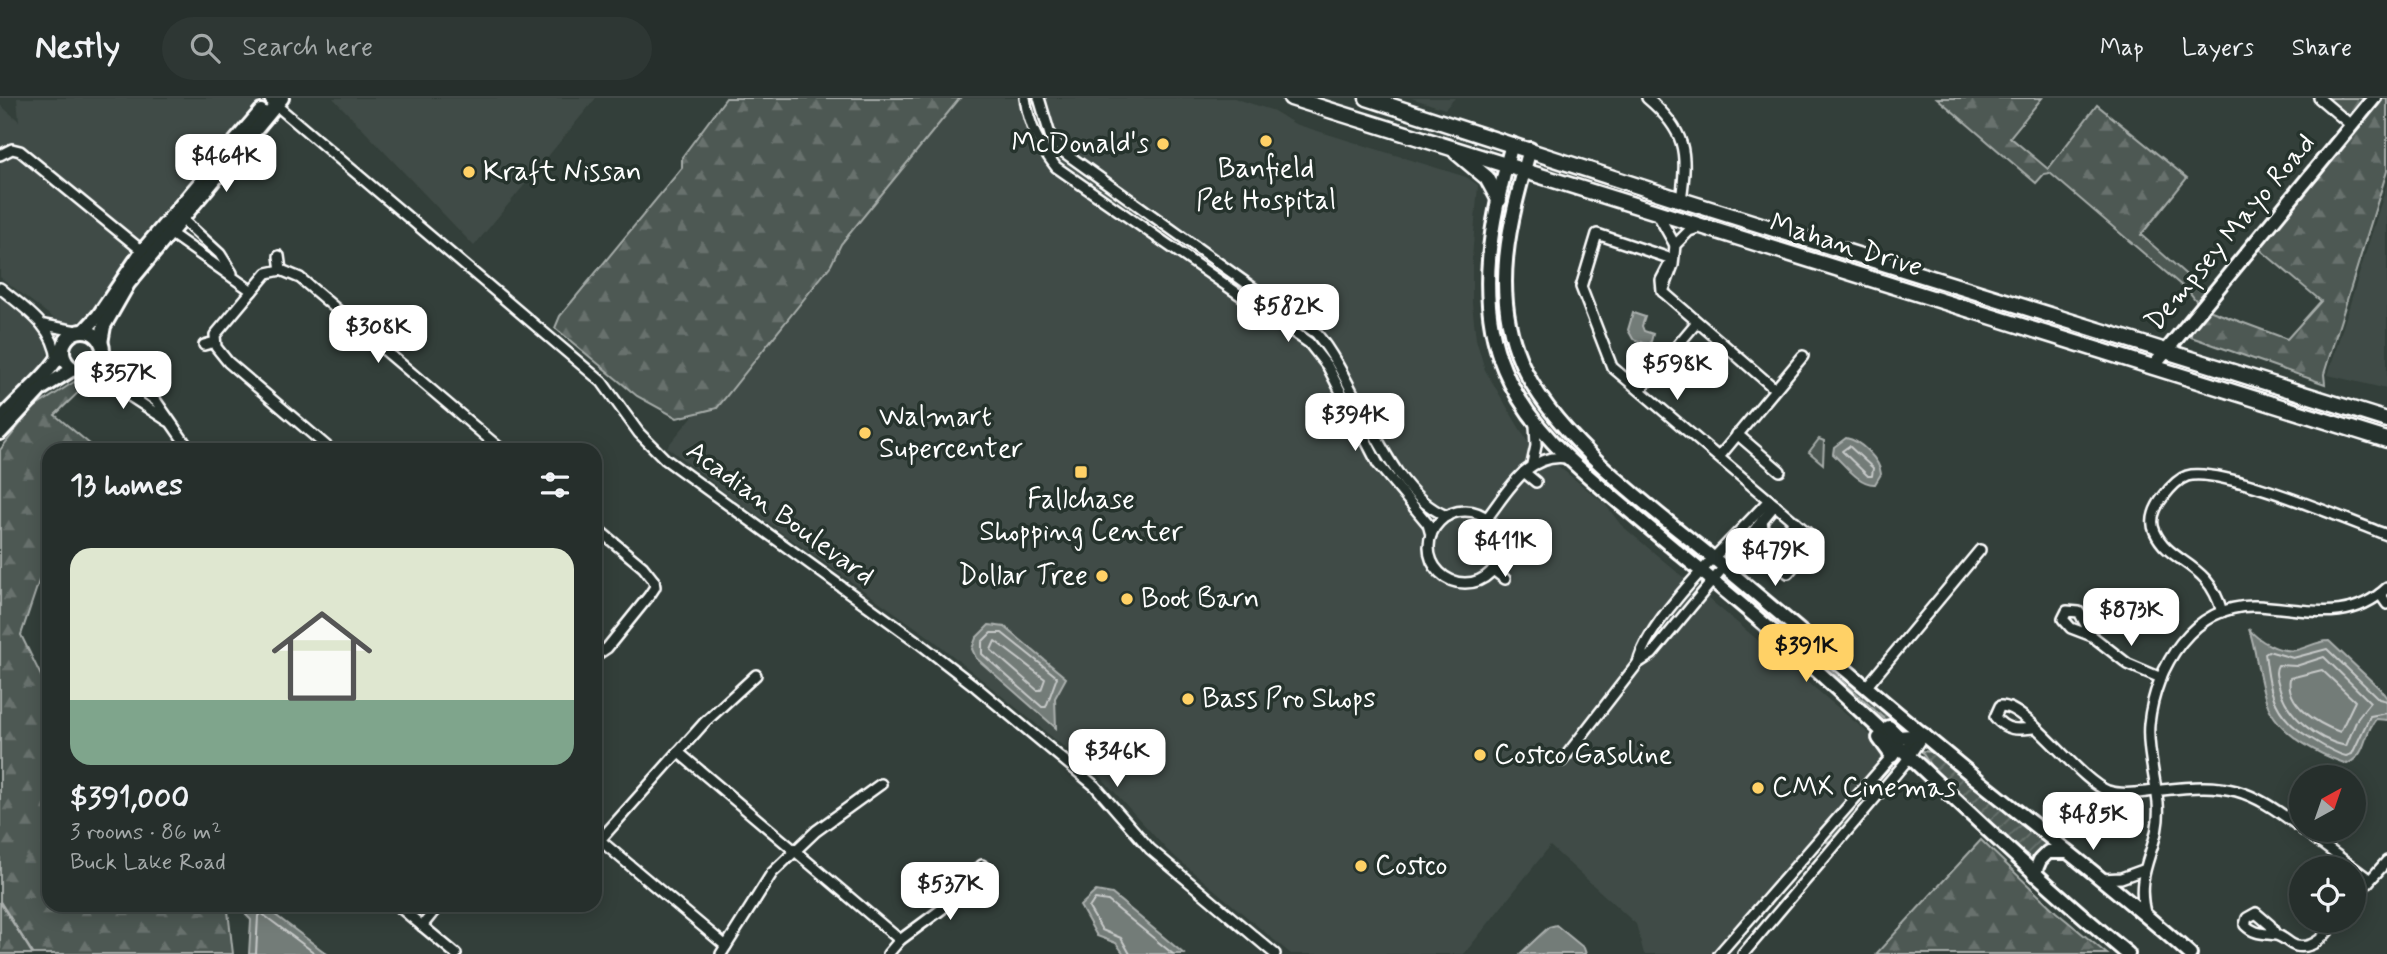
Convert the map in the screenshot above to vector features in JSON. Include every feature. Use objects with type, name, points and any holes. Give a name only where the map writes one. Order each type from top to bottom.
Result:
[{"type":"main road","name":"Mahan Drive","points":[[1291,98],[2387,440]]},
{"type":"main road","name":"Mahan Drive","points":[[1367,98],[1681,200],[2387,420]]},
{"type":"main road","name":"Dempsey Mayo Road","points":[[2153,367],[2374,98]]},
{"type":"main road","points":[[60,356],[73,369],[86,371],[98,365],[104,326],[145,254],[170,233],[275,100]]},
{"type":"main road","points":[[0,420],[60,356],[66,338],[81,331],[98,316],[145,254],[275,100]]},
{"type":"main road","points":[[1513,144],[1489,256],[1488,295],[1493,332],[1503,368],[1535,425],[1567,458],[1804,659],[1901,754],[2034,874],[2128,954]]},
{"type":"main road","points":[[1449,147],[1487,178],[1499,200]]},
{"type":"main road","points":[[1530,149],[1508,235],[1504,298],[1507,320],[1526,373],[1550,413],[1587,451],[1725,568],[2190,954]]},
{"type":"main road","points":[[1783,252],[1807,249],[1815,241]]},
{"type":"main road","points":[[81,331],[96,335],[102,348]]},
{"type":"main road","points":[[0,433],[41,389],[73,369]]},
{"type":"main road","points":[[1804,659],[1820,663],[1899,737],[1924,735]]},
{"type":"main road","points":[[2034,874],[2040,860],[2048,852],[2066,852]]},
{"type":"street","points":[[1025,98],[1028,118],[1040,147],[1056,167],[1294,330],[1316,350],[1378,464],[1428,524],[1432,560],[1448,578],[1472,583],[1493,570],[1502,549],[1500,536],[1486,518],[1471,511],[1447,516],[1434,511],[1420,497],[1388,457],[1341,368],[1324,342],[1302,322],[1065,153],[1051,135],[1039,98]]},
{"type":"street","points":[[1647,98],[1678,131],[1683,145],[1686,161],[1681,200]]},
{"type":"street","points":[[2319,98],[2352,126]]},
{"type":"street","name":"Acadian Boulevard","points":[[275,100],[602,382],[639,433],[665,459],[976,687],[1095,786],[1150,849],[1275,954]]},
{"type":"street","points":[[0,155],[12,149],[34,162],[145,254]]},
{"type":"street","points":[[1656,211],[1675,245]]},
{"type":"street","points":[[181,219],[220,254],[233,275]]},
{"type":"street","points":[[1151,234],[1160,222]]},
{"type":"street","points":[[1700,227],[1689,231],[1675,245],[1672,259],[1661,280],[1663,292],[1775,389]]},
{"type":"street","points":[[170,233],[209,263],[233,275],[251,291]]},
{"type":"street","points":[[1672,259],[1597,234],[1581,287],[1612,367],[1795,521],[1816,540],[1788,573],[1766,555],[1795,521]]},
{"type":"street","points":[[279,256],[281,270]]},
{"type":"street","points":[[323,443],[228,362],[215,342],[215,335],[267,273],[281,270],[300,278],[494,443]]},
{"type":"street","points":[[1236,291],[1242,281]]},
{"type":"street","points":[[0,288],[44,325],[60,356]]},
{"type":"street","points":[[1640,390],[1697,322]]},
{"type":"street","points":[[44,325],[81,331]]},
{"type":"street","points":[[204,345],[215,342]]},
{"type":"street","points":[[1316,350],[1324,342]]},
{"type":"street","points":[[102,348],[116,369],[156,401],[185,443]]},
{"type":"street","points":[[1719,457],[1803,356]]},
{"type":"street","points":[[86,371],[99,376],[172,423]]},
{"type":"street","points":[[1532,464],[1535,425]]},
{"type":"street","points":[[1737,434],[1780,471]]},
{"type":"street","points":[[1486,518],[1532,464],[1548,456],[1567,458]]},
{"type":"street","points":[[1367,471],[1388,457]]},
{"type":"street","points":[[1524,472],[1535,482]]},
{"type":"street","points":[[2222,612],[2209,580],[2163,543],[2155,532],[2153,517],[2159,503],[2170,489],[2186,477],[2208,475],[2285,496],[2387,535]]},
{"type":"street","points":[[1638,663],[1641,648],[1658,621],[1714,558],[1762,520],[1772,502]]},
{"type":"street","points":[[1562,761],[1638,663],[1651,654],[1725,568],[1743,535],[1772,502]]},
{"type":"street","points":[[1431,535],[1447,516]]},
{"type":"street","points":[[602,533],[658,580],[649,596],[602,651]]},
{"type":"street","points":[[1867,686],[1980,550]]},
{"type":"street","points":[[1493,570],[1505,579]]},
{"type":"street","points":[[2147,917],[2140,895],[2143,870],[2155,839],[2159,817],[2149,723],[2161,678],[2184,638],[2222,612],[2255,606],[2325,614],[2357,608],[2384,591],[2387,604]]},
{"type":"street","points":[[2092,636],[2128,664],[2161,678]]},
{"type":"street","points":[[602,834],[678,752],[756,675]]},
{"type":"street","points":[[2033,728],[2054,742],[2098,786],[2115,793],[2200,786],[2233,788],[2258,799],[2289,820]]},
{"type":"street","points":[[1719,954],[1814,844],[1901,754],[1924,735]]},
{"type":"street","points":[[678,752],[900,940]]},
{"type":"street","points":[[1743,954],[1827,856],[1901,754]]},
{"type":"street","points":[[602,842],[723,950],[772,873],[838,814],[881,784]]},
{"type":"street","points":[[2320,842],[2369,878]]},
{"type":"street","points":[[1814,844],[1827,856]]},
{"type":"street","points":[[2366,882],[2387,861]]},
{"type":"street","points":[[888,954],[900,940],[942,909],[982,865]]},
{"type":"street","points":[[2100,879],[2121,878],[2143,870]]},
{"type":"street","points":[[405,912],[456,954]]},
{"type":"street","points":[[422,926],[433,912]]},
{"type":"street","points":[[2276,935],[2296,946],[2307,946],[2326,933]]},
{"type":"shaded area","points":[[17,98],[259,98],[263,104],[150,235],[129,254],[90,316],[73,324],[56,320],[0,277],[0,105],[19,121]]},
{"type":"shaded area","name":"Kraft Nissan","points":[[333,98],[596,98],[474,246]]},
{"type":"shaded area","points":[[957,98],[1234,98],[1274,111],[1295,124],[1466,177],[1478,185],[1472,258],[1472,303],[1476,339],[1485,370],[1527,441],[1605,504],[1621,525],[1880,743],[1883,753],[1880,760],[1715,954],[1644,954],[1636,924],[1550,846],[1464,954],[1291,954],[1167,850],[1101,777],[931,638],[727,494],[667,447]]},
{"type":"shaded area","points":[[1411,98],[1455,98],[1445,109]]},
{"type":"shaded area","points":[[2387,184],[2387,389],[2328,375]]},
{"type":"shaded area","points":[[0,294],[45,331],[48,350],[45,366],[0,411]]},
{"type":"green space","points":[[726,98],[960,98],[841,244],[831,265],[717,408],[677,418],[637,396],[555,328],[560,316],[682,168],[682,157]]},
{"type":"green space","points":[[1937,98],[2042,98],[2010,137],[2048,169],[2097,105],[2187,178],[2141,235],[2207,293],[2198,303],[2190,293],[2050,173],[2044,174],[2036,183]]},
{"type":"green space","points":[[2327,98],[2369,98],[2352,119]]},
{"type":"green space","points":[[2381,98],[2387,98],[2387,171],[2324,374],[2325,384],[2191,337],[2191,327],[2206,309],[2287,339],[2321,301],[2257,247]]},
{"type":"green space","points":[[74,382],[87,384],[55,415],[89,443],[42,443],[42,574],[21,635],[42,678],[42,912],[228,912],[233,954],[0,954],[0,450],[32,409]]},
{"type":"green space","points":[[1819,439],[1824,441],[1823,464],[1809,452]]},
{"type":"green space","points":[[1730,583],[1879,703],[1900,721],[1904,732],[1894,728],[1819,659],[1800,649],[1731,589],[1727,584]]},
{"type":"green space","points":[[1921,751],[1934,752],[1977,789],[2052,846],[2033,864],[1936,774]]},
{"type":"green space","points":[[1891,766],[1894,769],[1862,811],[1843,832],[1827,842],[1828,833]]},
{"type":"green space","points":[[1981,840],[2056,912],[2107,954],[1876,954]]},
{"type":"water","points":[[1633,313],[1645,317],[1642,326],[1644,331],[1653,334],[1650,345],[1633,339],[1628,330]]},
{"type":"water","points":[[1846,438],[1863,447],[1877,463],[1881,474],[1875,484],[1858,478],[1833,454],[1834,447]]},
{"type":"water","points":[[989,625],[1005,627],[1066,678],[1055,698],[1056,728],[976,658],[972,649],[976,638]]},
{"type":"water","points":[[2249,629],[2264,642],[2283,650],[2296,650],[2329,641],[2380,689],[2387,698],[2387,720],[2376,719],[2362,750],[2354,760],[2347,764],[2324,755],[2300,741],[2280,724],[2272,714],[2264,694]]},
{"type":"water","points":[[1096,891],[1112,894],[1184,954],[1124,954],[1116,943],[1097,936],[1080,906]]},
{"type":"water","points":[[248,912],[271,912],[327,954],[249,954],[251,920],[246,915]]},
{"type":"water","points":[[1556,925],[1584,948],[1586,954],[1520,954],[1549,927]]},
{"type":"waterway","points":[[0,902],[33,954]]},
{"type":"place","name":"Banfield Pet Hospital","points":[[1266,141]]},
{"type":"place","name":"McDonald's","points":[[1163,144]]},
{"type":"place","name":"Kraft Nissan","points":[[469,172]]},
{"type":"place","name":"Walmart Supercenter","points":[[865,433]]},
{"type":"place","name":"Fallchase Shopping Center","points":[[1081,472]]},
{"type":"place","name":"Dollar Tree","points":[[1102,576]]},
{"type":"place","name":"Boot Barn","points":[[1127,599]]},
{"type":"place","name":"Bass Pro Shops","points":[[1188,699]]},
{"type":"place","name":"Costco Gasoline","points":[[1480,755]]},
{"type":"place","name":"CMX Cinemas","points":[[1758,788]]},
{"type":"place","name":"Costco","points":[[1361,866]]}]
